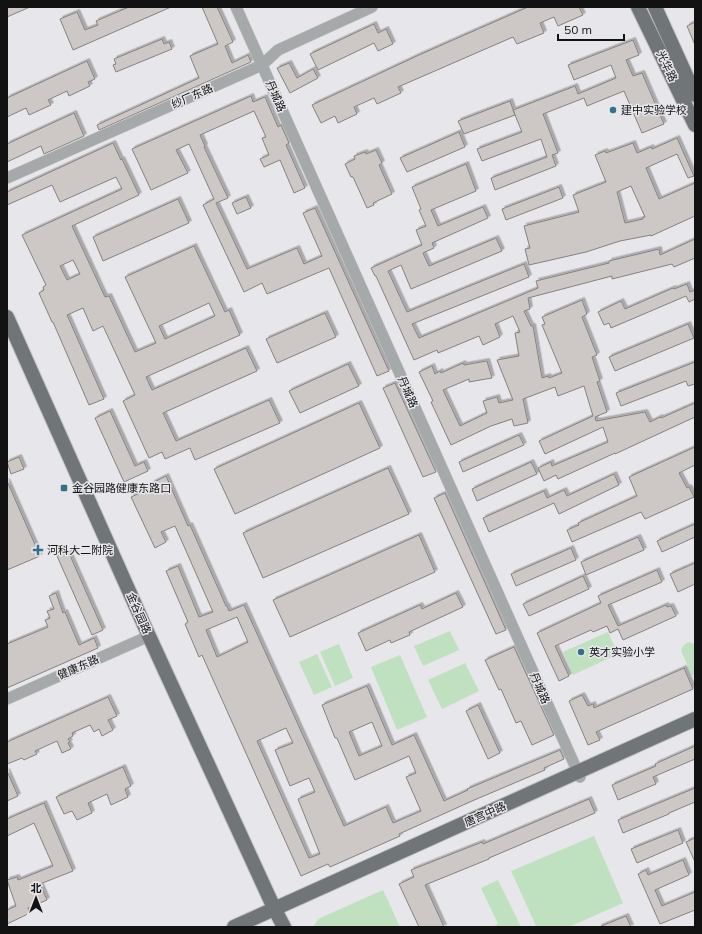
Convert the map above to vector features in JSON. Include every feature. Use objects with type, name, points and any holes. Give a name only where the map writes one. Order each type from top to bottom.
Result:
[{"type":"main road","name":"光华路","points":[[638,7],[695,125]]},
{"type":"main road","name":"光华路","points":[[655,7],[695,95]]},
{"type":"main road","name":"金谷园路","points":[[7,317],[147,637]]},
{"type":"main road","name":"金谷园路","points":[[7,335],[147,637],[273,915],[284,927]]},
{"type":"main road","name":"唐宫中路","points":[[273,915],[579,775],[695,719]]},
{"type":"main road","name":"唐宫中路","points":[[579,775],[695,725]]},
{"type":"main road","points":[[234,927],[273,915]]},
{"type":"main road","points":[[248,927],[273,915]]},
{"type":"street","name":"丹城路","points":[[236,7],[579,775]]},
{"type":"street","name":"纱厂东路","points":[[7,178],[262,65],[278,50],[372,7]]},
{"type":"street","name":"健康东路","points":[[7,699],[147,637]]},
{"type":"green space","points":[[450,631],[459,650],[423,666],[414,646]]},
{"type":"green space","points":[[608,632],[618,654],[573,675],[563,652]]},
{"type":"green space","points":[[689,642],[695,645],[695,674],[692,676],[681,650],[684,645]]},
{"type":"green space","points":[[339,644],[353,678],[335,686],[320,652]]},
{"type":"green space","points":[[317,654],[332,687],[314,695],[299,662]]},
{"type":"green space","points":[[400,655],[427,717],[397,730],[371,667]]},
{"type":"green space","points":[[465,663],[479,691],[442,709],[428,680]]},
{"type":"green space","points":[[594,836],[623,903],[569,927],[536,926],[511,871]]},
{"type":"green space","points":[[498,880],[521,927],[492,927],[498,924],[481,888]]},
{"type":"green space","points":[[383,890],[400,927],[314,926],[318,919]]},
{"type":"building","points":[[7,7],[30,7],[7,17]]},
{"type":"building","points":[[129,7],[171,7],[73,50],[60,19],[77,12],[85,30],[98,25],[96,21]]},
{"type":"building","points":[[202,7],[217,7],[233,42],[225,46],[232,63],[248,55],[251,62],[99,130],[97,125],[199,78],[190,56],[218,44]]},
{"type":"building","points":[[528,7],[579,7],[583,15],[558,26],[554,17],[540,23],[544,33],[517,44],[513,37],[398,87],[401,93],[377,104],[374,98],[354,107],[357,114],[338,123],[335,116],[321,123],[312,105],[419,55]]},
{"type":"building","points":[[695,22],[695,45],[687,26]]},
{"type":"building","points":[[374,24],[378,33],[386,29],[393,44],[378,51],[374,43],[318,70],[310,54]]},
{"type":"building","points":[[162,39],[164,44],[169,42],[172,49],[116,72],[113,65],[116,64],[114,59]]},
{"type":"building","points":[[633,40],[639,55],[626,60],[633,76],[642,73],[664,124],[642,133],[624,91],[587,106],[584,98],[543,114],[558,153],[552,155],[556,166],[495,190],[491,178],[547,157],[541,139],[482,161],[477,149],[522,132],[513,110],[575,86],[578,94],[616,78],[611,65],[574,80],[568,65]]},
{"type":"building","points":[[87,61],[95,79],[88,82],[90,86],[69,96],[67,91],[48,100],[51,105],[29,115],[26,108],[7,117],[7,98]]},
{"type":"building","points":[[289,63],[297,78],[313,69],[318,78],[290,93],[277,68]]},
{"type":"building","points":[[251,96],[253,102],[265,97],[278,127],[281,125],[289,143],[286,145],[305,188],[294,193],[280,160],[264,167],[260,159],[269,155],[262,138],[266,137],[254,111],[200,135],[205,146],[204,147],[228,198],[216,203],[247,269],[297,248],[304,264],[322,256],[303,213],[315,208],[389,371],[377,376],[329,268],[267,294],[262,283],[244,292],[203,205],[214,199],[189,144],[176,150],[188,173],[151,190],[132,149]]},
{"type":"building","points":[[510,101],[515,115],[464,134],[458,121]]},
{"type":"building","points":[[74,113],[84,136],[44,154],[41,146],[7,162],[7,144]]},
{"type":"building","points":[[459,132],[465,147],[407,172],[400,158]]},
{"type":"building","points":[[677,138],[694,176],[688,178],[677,154],[646,168],[659,199],[695,183],[695,216],[651,236],[620,241],[586,252],[529,265],[525,249],[530,248],[524,226],[579,212],[573,195],[606,182],[595,155],[605,151],[606,153],[633,143],[637,153],[651,147],[652,149]],"holes":[[[631,186],[645,217],[643,217],[643,219],[625,223],[617,192]]]},
{"type":"building","points":[[113,143],[139,195],[72,226],[105,297],[109,296],[135,352],[156,343],[125,277],[194,246],[225,312],[229,310],[240,335],[146,377],[152,390],[246,348],[257,371],[163,413],[176,441],[269,400],[280,423],[195,460],[190,448],[165,459],[162,452],[149,458],[123,401],[135,395],[103,326],[93,331],[83,308],[67,315],[104,399],[89,405],[39,293],[44,290],[43,287],[46,285],[22,235],[122,189],[116,177],[60,202],[52,185],[7,205],[7,192]],"holes":[[[73,260],[80,274],[67,280],[60,266]],[[209,303],[215,316],[165,339],[159,326]]]},
{"type":"building","points":[[376,150],[382,163],[379,165],[392,194],[373,203],[374,205],[367,208],[353,177],[351,177],[345,164],[355,159],[354,156],[365,152],[366,154]]},
{"type":"building","points":[[466,164],[476,191],[431,210],[438,226],[483,207],[488,218],[432,243],[434,248],[423,253],[429,266],[496,238],[502,251],[411,289],[401,265],[388,271],[407,312],[524,264],[529,277],[412,324],[419,338],[538,288],[536,281],[659,249],[660,255],[695,239],[695,258],[674,267],[672,264],[612,279],[612,276],[528,298],[530,309],[524,311],[531,326],[533,326],[542,378],[548,376],[549,378],[562,373],[542,325],[545,324],[542,317],[582,300],[587,314],[582,317],[597,355],[592,357],[600,381],[597,382],[607,412],[595,417],[596,421],[645,412],[650,422],[695,403],[695,417],[558,479],[556,475],[544,481],[538,468],[551,462],[552,466],[608,442],[603,427],[545,454],[539,441],[593,416],[584,386],[558,396],[555,387],[523,399],[528,423],[514,426],[512,419],[491,426],[451,445],[419,372],[432,366],[435,374],[440,371],[441,373],[463,363],[464,365],[487,361],[492,378],[469,382],[469,379],[443,390],[460,426],[487,413],[483,401],[497,397],[499,403],[513,400],[497,360],[519,356],[515,333],[520,332],[513,316],[495,324],[500,337],[483,345],[479,336],[438,353],[437,350],[414,360],[371,268],[422,245],[416,230],[426,226],[412,187]]},
{"type":"building","points":[[559,187],[563,198],[506,220],[502,209]]},
{"type":"building","points":[[246,197],[251,208],[237,214],[232,203]]},
{"type":"building","points":[[178,199],[189,223],[103,261],[93,237]]},
{"type":"building","points":[[687,284],[690,292],[695,290],[695,299],[689,302],[686,296],[611,328],[609,323],[604,325],[598,312],[621,301],[625,309],[673,288],[674,289]]},
{"type":"building","points":[[325,313],[336,337],[277,363],[266,339]]},
{"type":"building","points":[[688,324],[694,338],[615,371],[609,357]]},
{"type":"building","points":[[695,362],[695,384],[688,386],[686,381],[621,406],[616,393]]},
{"type":"building","points":[[348,364],[359,386],[300,413],[289,391]]},
{"type":"building","points":[[395,383],[436,472],[423,477],[383,388]]},
{"type":"building","points":[[359,403],[380,448],[235,514],[214,469]]},
{"type":"building","points":[[110,411],[135,466],[144,462],[148,471],[124,482],[95,418]]},
{"type":"building","points":[[519,435],[524,445],[463,472],[459,462]]},
{"type":"building","points":[[695,447],[695,465],[679,473],[694,497],[645,519],[641,512],[572,542],[567,530],[579,525],[578,523],[637,496],[629,477]]},
{"type":"building","points":[[19,457],[24,469],[11,474],[7,462]]},
{"type":"building","points":[[531,462],[537,474],[477,501],[472,489]]},
{"type":"building","points":[[388,468],[409,514],[263,578],[243,533]]},
{"type":"building","points":[[614,474],[619,485],[559,514],[554,503],[489,532],[483,518],[544,491],[547,498],[564,490],[567,496]]},
{"type":"building","points":[[166,476],[188,526],[190,525],[229,611],[244,605],[344,826],[386,807],[393,823],[421,811],[406,777],[416,773],[409,756],[355,780],[337,738],[335,738],[322,705],[367,686],[392,745],[414,735],[444,801],[468,790],[467,789],[560,750],[564,759],[544,768],[545,770],[399,834],[400,836],[330,867],[328,864],[301,876],[202,655],[199,657],[185,624],[188,622],[166,571],[178,566],[199,617],[213,612],[175,526],[161,532],[166,542],[155,548],[131,497],[154,487],[152,483]],"holes":[[[237,617],[248,642],[217,657],[206,630]],[[372,722],[382,746],[359,756],[349,732]],[[286,728],[293,743],[275,750],[290,786],[309,778],[315,792],[298,799],[320,854],[309,858],[257,741]]]},
{"type":"building","points":[[7,481],[40,556],[7,570]]},
{"type":"building","points":[[445,493],[506,630],[496,634],[434,498]]},
{"type":"building","points":[[695,524],[695,537],[662,552],[657,541]]},
{"type":"building","points":[[419,535],[435,572],[290,637],[273,600]]},
{"type":"building","points":[[638,537],[644,550],[586,575],[581,562]]},
{"type":"building","points":[[571,548],[576,560],[516,586],[511,574]]},
{"type":"building","points":[[68,551],[103,630],[92,635],[57,556]]},
{"type":"building","points":[[695,563],[695,584],[678,592],[670,574]]},
{"type":"building","points":[[657,570],[662,582],[608,605],[618,626],[666,605],[667,607],[671,606],[676,616],[623,640],[618,629],[610,633],[607,626],[593,632],[591,630],[555,646],[569,676],[559,681],[537,633],[601,603],[598,596]]},
{"type":"building","points":[[583,576],[589,589],[529,616],[523,604]]},
{"type":"building","points":[[56,593],[63,613],[65,612],[79,645],[94,638],[98,648],[7,688],[7,644],[48,627],[45,620],[50,618],[47,611],[54,609],[49,596]]},
{"type":"building","points":[[456,593],[463,607],[409,632],[410,635],[391,643],[390,640],[366,651],[358,633],[420,605],[422,609]]},
{"type":"building","points":[[514,647],[554,735],[532,745],[521,721],[516,723],[501,689],[499,690],[485,660]]},
{"type":"building","points":[[684,668],[693,689],[596,732],[600,740],[588,745],[569,701],[582,695],[588,706],[593,704],[594,708]]},
{"type":"building","points":[[108,697],[117,716],[108,720],[113,730],[102,736],[99,729],[94,732],[90,725],[72,733],[73,736],[68,739],[71,749],[62,753],[57,741],[35,751],[37,754],[24,760],[22,758],[7,764],[7,742]]},
{"type":"building","points":[[478,705],[500,753],[488,759],[466,711]]},
{"type":"building","points":[[695,746],[695,759],[653,777],[656,784],[618,800],[612,785],[656,766],[655,764]]},
{"type":"building","points":[[123,767],[131,786],[125,789],[128,797],[111,805],[107,794],[88,803],[92,813],[77,820],[72,811],[64,814],[56,797]]},
{"type":"building","points":[[7,771],[18,796],[7,801]]},
{"type":"building","points":[[695,788],[695,802],[623,833],[618,820]]},
{"type":"building","points":[[589,799],[595,813],[425,885],[444,927],[419,927],[399,884],[414,877],[411,870],[482,842],[483,844]]},
{"type":"building","points":[[44,803],[73,871],[40,884],[47,900],[28,908],[30,913],[7,924],[7,910],[16,906],[7,880],[17,877],[18,880],[53,866],[34,823],[7,836],[7,819]]},
{"type":"building","points":[[678,830],[683,843],[637,863],[631,849]]},
{"type":"building","points":[[695,838],[695,862],[686,842]]},
{"type":"building","points":[[683,860],[689,875],[655,890],[662,906],[695,892],[695,910],[660,924],[638,874],[646,870],[648,875]]},
{"type":"building","points":[[626,916],[631,927],[599,927]]},
{"type":"place","name":"建中实验学校","points":[[613,110]]},
{"type":"place","name":"金谷园路健康东路口","points":[[64,488]]},
{"type":"place","name":"河科大二附院","points":[[38,550]]},
{"type":"place","name":"英才实验小学","points":[[581,652]]}]
